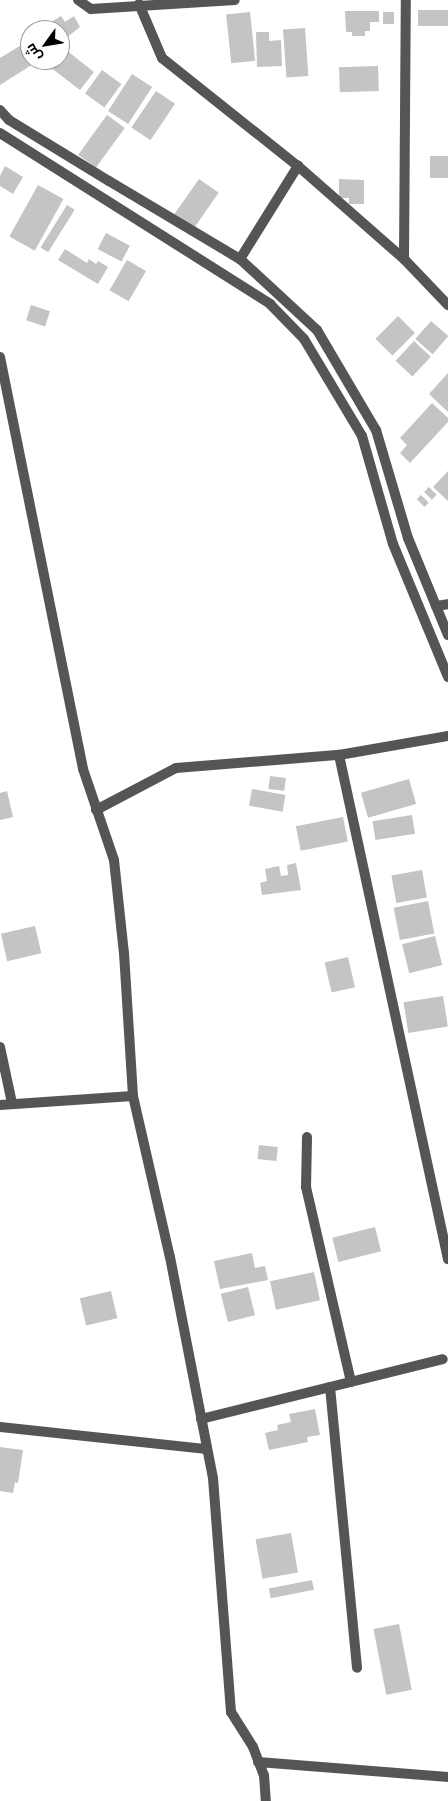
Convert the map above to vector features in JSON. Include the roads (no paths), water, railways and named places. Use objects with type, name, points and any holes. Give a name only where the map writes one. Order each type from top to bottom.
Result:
[{"type":"street","points":[[78,0],[91,9],[139,4],[235,0]]},
{"type":"street","points":[[404,259],[406,0]]},
{"type":"street","points":[[139,4],[162,58],[298,166],[404,259],[448,305]]},
{"type":"street","points":[[0,110],[9,120],[240,259],[316,330],[376,430],[408,538],[448,635]]},
{"type":"street","points":[[0,133],[270,304],[304,339],[362,436],[392,544],[448,677]]},
{"type":"street","points":[[240,259],[298,166]]},
{"type":"street","points":[[0,357],[83,769],[114,860],[124,953],[133,1096],[170,1257],[214,1488],[231,1712],[264,1775],[266,1801]]},
{"type":"street","points":[[436,606],[448,604]]},
{"type":"street","points":[[96,810],[176,768],[339,755],[448,736]]},
{"type":"street","points":[[339,755],[448,1259]]},
{"type":"street","points":[[0,1048],[12,1104]]},
{"type":"street","points":[[0,1105],[133,1096]]},
{"type":"street","points":[[307,1137],[306,1187],[351,1382]]},
{"type":"street","points":[[201,1419],[443,1359]]},
{"type":"street","points":[[330,1387],[357,1668]]},
{"type":"street","points":[[0,1427],[206,1449]]},
{"type":"street","points":[[258,1762],[448,1777]]}]
